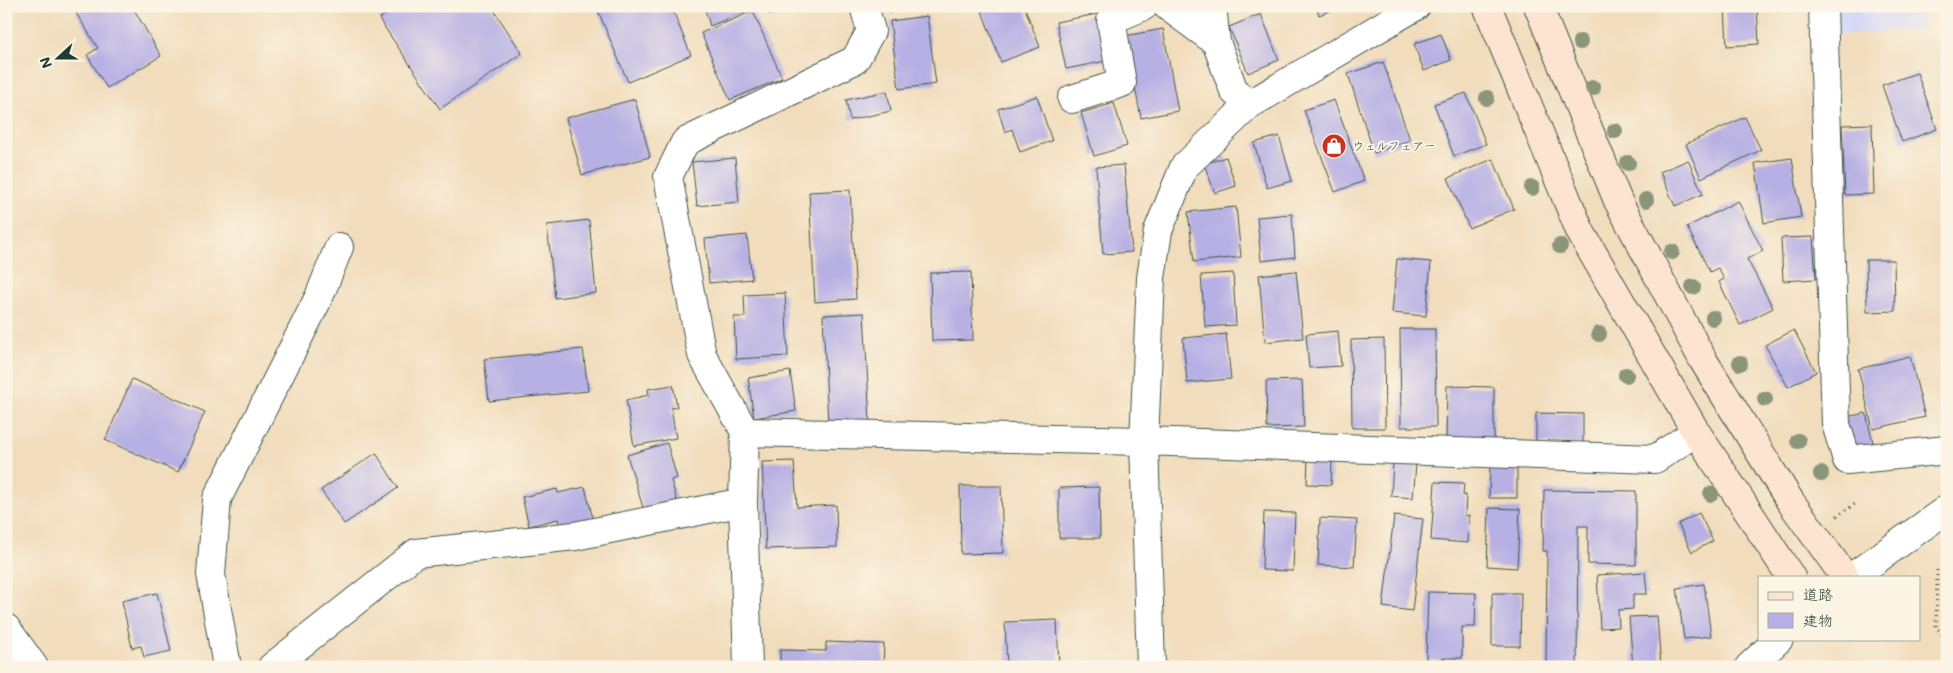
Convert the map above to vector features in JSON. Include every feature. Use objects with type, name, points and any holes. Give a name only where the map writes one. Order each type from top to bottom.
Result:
[{"type":"street","points":[[748,667],[743,502],[745,432],[702,355],[668,177],[685,142],[855,60],[871,31],[864,6]]},
{"type":"street","points":[[1072,100],[1122,83],[1111,20],[1144,6]]},
{"type":"street","points":[[1167,6],[1216,42]]},
{"type":"street","points":[[1212,6],[1216,42],[1234,91],[1249,105]]},
{"type":"street","points":[[1151,667],[1144,441],[1151,278],[1158,231],[1184,167],[1249,105],[1416,6]]},
{"type":"street","points":[[1487,6],[1580,231],[1696,432],[1789,576]]},
{"type":"street","points":[[1538,6],[1618,201],[1698,352],[1790,501],[1844,576]]},
{"type":"street","points":[[1823,6],[1836,424],[1847,460],[1947,450]]},
{"type":"street","points":[[227,667],[211,574],[217,499],[319,297],[339,247]]},
{"type":"street","points":[[745,432],[1144,441],[1655,458],[1696,432]]},
{"type":"street","points":[[272,667],[416,553],[576,536],[743,502]]},
{"type":"street","points":[[1853,576],[1947,509]]},
{"type":"street","points":[[6,628],[34,667]]},
{"type":"street","points":[[1749,667],[1779,640]]},
{"type":"path","points":[[1936,570],[1936,626],[1947,642]]},
{"type":"shaded area","points":[[1832,6],[1922,6],[1924,30],[1833,34]]},
{"type":"building","points":[[87,6],[132,6],[161,56],[107,88],[87,55],[98,48],[76,13]]},
{"type":"building","points":[[397,6],[491,6],[522,53],[440,109],[379,19]]},
{"type":"building","points":[[596,6],[671,6],[691,55],[628,82]]},
{"type":"building","points":[[704,6],[758,6],[710,26]]},
{"type":"building","points":[[767,6],[796,6],[797,7],[770,15]]},
{"type":"building","points":[[889,6],[908,6],[908,7],[890,12]]},
{"type":"building","points":[[980,6],[1024,6],[1040,47],[1001,62]]},
{"type":"building","points":[[1316,6],[1342,6],[1319,15]]},
{"type":"building","points":[[1725,6],[1757,6],[1759,44],[1727,46]]},
{"type":"building","points":[[753,11],[782,78],[730,100],[701,33]]},
{"type":"building","points":[[1097,14],[1106,61],[1066,69],[1056,22]]},
{"type":"building","points":[[1261,14],[1279,60],[1248,73],[1229,27]]},
{"type":"building","points":[[927,16],[936,84],[899,89],[890,21]]},
{"type":"building","points":[[1163,29],[1178,111],[1141,118],[1125,36]]},
{"type":"building","points":[[1441,34],[1451,60],[1424,71],[1414,44]]},
{"type":"building","points":[[1383,62],[1410,140],[1374,153],[1348,74]]},
{"type":"building","points":[[1917,73],[1937,129],[1902,142],[1882,85]]},
{"type":"building","points":[[887,91],[891,111],[850,120],[846,100]]},
{"type":"building","points":[[1466,93],[1486,144],[1454,156],[1434,104]]},
{"type":"building","points":[[1037,96],[1052,141],[1020,152],[1012,129],[1005,132],[998,109]]},
{"type":"building","points":[[635,99],[650,157],[582,175],[566,118]]},
{"type":"building","name":"ウェルフェアー","points":[[1334,100],[1364,181],[1335,192],[1304,110]]},
{"type":"building","points":[[1114,103],[1127,146],[1094,156],[1081,113]]},
{"type":"building","points":[[1745,117],[1761,150],[1701,178],[1686,144]]},
{"type":"building","points":[[1872,124],[1874,194],[1845,195],[1842,125]]},
{"type":"building","points":[[1279,136],[1292,181],[1267,188],[1254,143]]},
{"type":"building","points":[[1226,157],[1236,186],[1215,193],[1204,164]]},
{"type":"building","points":[[735,158],[739,202],[697,206],[692,162]]},
{"type":"building","points":[[1792,158],[1801,217],[1764,223],[1755,163]]},
{"type":"building","points":[[1493,159],[1514,209],[1469,228],[1448,178]]},
{"type":"building","points":[[1688,160],[1703,194],[1675,206],[1660,172]]},
{"type":"building","points":[[1124,165],[1132,252],[1103,254],[1096,167]]},
{"type":"building","points":[[850,190],[856,299],[815,302],[809,192]]},
{"type":"building","points":[[1738,201],[1763,251],[1747,259],[1773,308],[1740,325],[1719,282],[1724,279],[1718,268],[1710,272],[1687,227]]},
{"type":"building","points":[[1236,207],[1241,257],[1194,262],[1188,212]]},
{"type":"building","points":[[1292,214],[1295,257],[1261,261],[1257,217]]},
{"type":"building","points":[[589,220],[596,293],[555,298],[547,225]]},
{"type":"building","points":[[747,235],[752,279],[709,283],[705,239]]},
{"type":"building","points":[[1813,237],[1816,279],[1783,281],[1781,238]]},
{"type":"building","points":[[1397,259],[1431,262],[1426,316],[1392,313]]},
{"type":"building","points":[[1866,260],[1894,260],[1895,311],[1867,312]]},
{"type":"building","points":[[1296,271],[1303,338],[1265,342],[1259,275]]},
{"type":"building","points":[[971,272],[973,340],[932,341],[930,273]]},
{"type":"building","points":[[1233,273],[1236,325],[1205,327],[1201,275]]},
{"type":"building","points":[[785,293],[788,356],[736,359],[734,317],[745,317],[744,295]]},
{"type":"building","points":[[864,313],[870,423],[828,425],[823,315]]},
{"type":"building","points":[[1400,329],[1435,329],[1436,427],[1401,427]]},
{"type":"building","points":[[1794,330],[1816,372],[1788,387],[1765,345]]},
{"type":"building","points":[[1338,331],[1341,366],[1309,368],[1306,334]]},
{"type":"building","points":[[1226,334],[1231,379],[1187,383],[1183,338]]},
{"type":"building","points":[[1384,339],[1385,428],[1352,428],[1351,340]]},
{"type":"building","points":[[583,349],[588,391],[489,401],[484,359]]},
{"type":"building","points":[[1910,356],[1925,417],[1873,429],[1858,369]]},
{"type":"building","points":[[790,371],[796,411],[754,418],[748,378]]},
{"type":"building","points":[[132,379],[205,412],[178,472],[105,440]]},
{"type":"building","points":[[1302,380],[1304,427],[1267,428],[1266,381]]},
{"type":"building","points":[[673,385],[677,407],[671,408],[676,438],[634,446],[626,400],[649,395],[648,389]]},
{"type":"building","points":[[1447,386],[1494,387],[1494,442],[1446,441]]},
{"type":"building","points":[[1536,413],[1583,414],[1583,444],[1536,443]]},
{"type":"building","points":[[1866,413],[1874,447],[1849,452],[1841,418]]},
{"type":"building","points":[[667,443],[677,478],[671,480],[677,501],[644,511],[627,455]]},
{"type":"building","points":[[376,453],[398,488],[344,524],[321,490]]},
{"type":"building","points":[[1308,459],[1332,461],[1331,485],[1307,484]]},
{"type":"building","points":[[794,461],[797,507],[836,505],[837,547],[766,549],[762,462]]},
{"type":"building","points":[[1393,463],[1416,464],[1413,498],[1391,496]]},
{"type":"building","points":[[1490,464],[1517,465],[1517,498],[1489,498]]},
{"type":"building","points":[[1435,482],[1464,483],[1463,495],[1466,495],[1465,516],[1469,515],[1468,543],[1431,540]]},
{"type":"building","points":[[960,486],[1001,486],[1003,553],[961,554]]},
{"type":"building","points":[[585,487],[593,519],[560,527],[558,519],[529,526],[522,497],[557,489],[558,493]]},
{"type":"building","points":[[1099,487],[1100,538],[1059,538],[1059,488]]},
{"type":"building","points":[[1544,490],[1636,491],[1636,565],[1588,564],[1588,526],[1578,526],[1577,667],[1546,667],[1547,551],[1543,551]]},
{"type":"building","points":[[1489,508],[1520,509],[1517,568],[1487,566]]},
{"type":"building","points":[[1264,512],[1295,513],[1293,571],[1262,570]]},
{"type":"building","points":[[1699,513],[1713,541],[1692,552],[1678,524]]},
{"type":"building","points":[[1394,516],[1423,519],[1412,611],[1383,607]]},
{"type":"building","points":[[1320,518],[1357,520],[1354,567],[1318,565]]},
{"type":"building","points":[[1645,572],[1647,594],[1633,594],[1633,609],[1618,610],[1619,627],[1600,628],[1597,575]]},
{"type":"building","points":[[1704,584],[1711,636],[1684,639],[1677,588]]},
{"type":"building","points":[[1428,592],[1476,593],[1475,627],[1462,627],[1462,658],[1443,658],[1442,661],[1426,660]]},
{"type":"building","points":[[157,593],[171,651],[144,657],[141,646],[132,648],[122,601]]},
{"type":"building","points":[[1492,593],[1521,593],[1520,646],[1492,646]]},
{"type":"building","points":[[1657,616],[1661,667],[1633,667],[1629,617]]},
{"type":"building","points":[[1057,620],[1059,667],[1007,667],[1005,622]]},
{"type":"building","points":[[826,642],[884,644],[883,667],[780,667],[780,650],[826,651]]},
{"type":"place","name":"ウェルフェアー","points":[[1334,146]]}]
